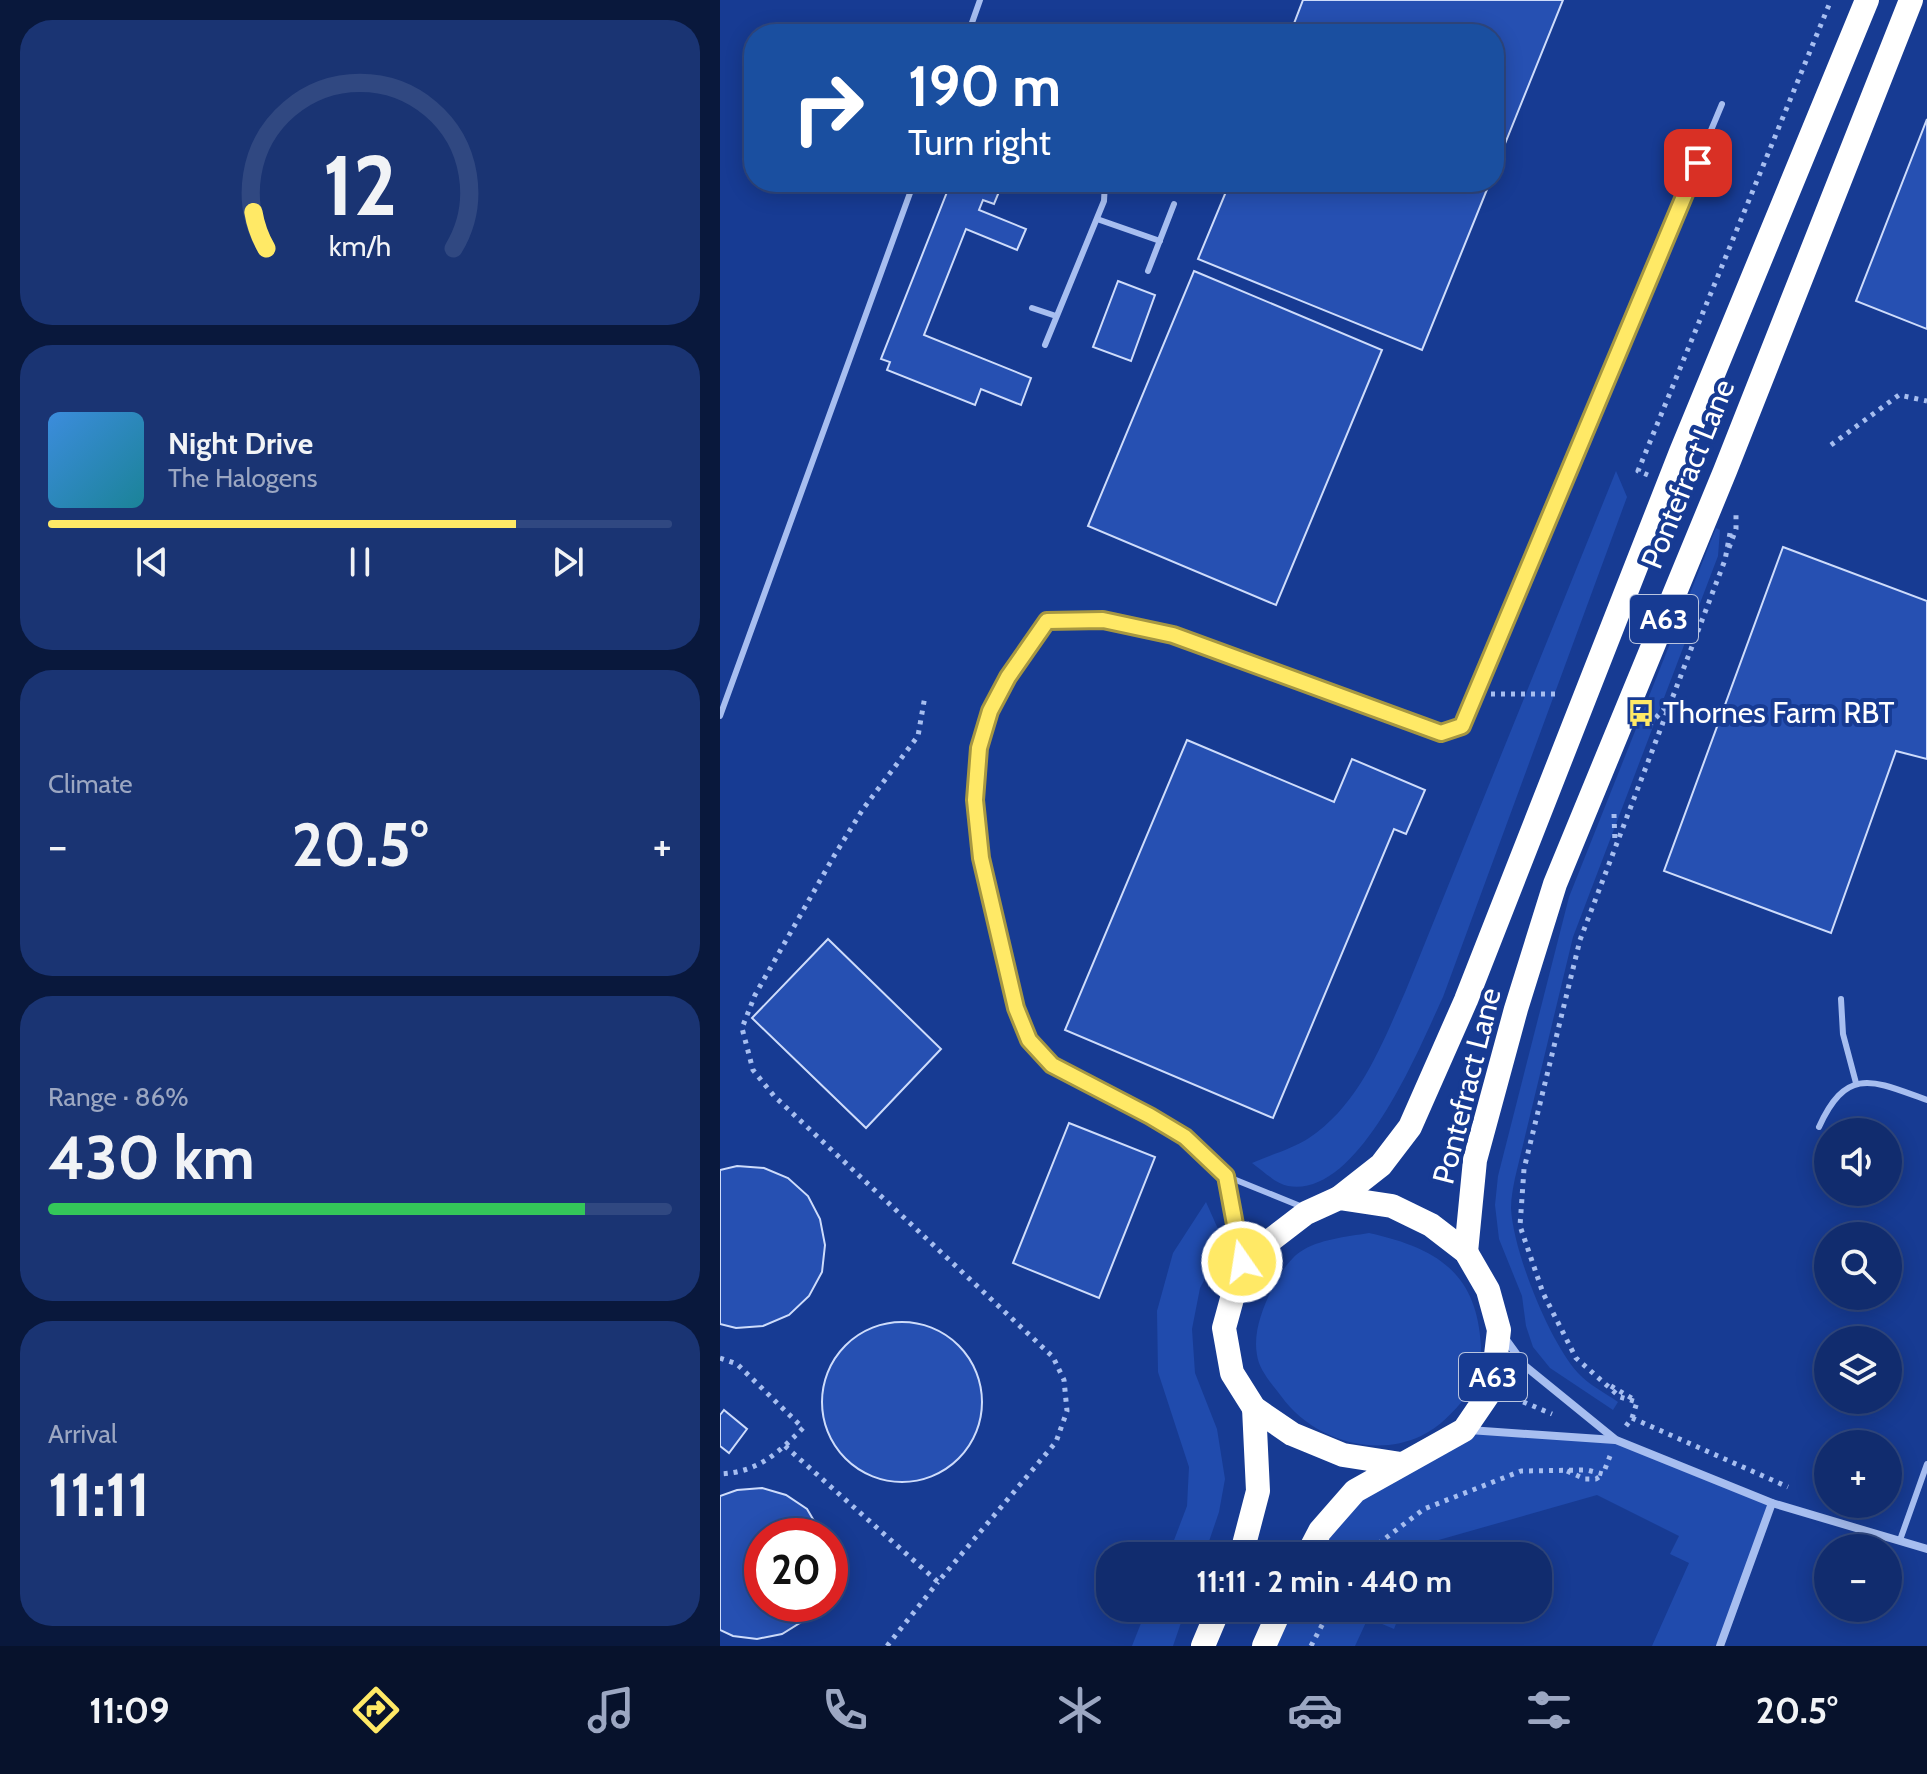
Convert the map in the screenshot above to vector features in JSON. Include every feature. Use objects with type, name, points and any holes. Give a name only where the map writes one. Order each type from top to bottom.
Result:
[{"type":"highway","name":"Pontefract Lane","points":[[1339,1198],[1381,1165],[1410,1127],[1466,1000],[1681,452],[1867,0]]},
{"type":"highway","name":"Pontefract Lane","points":[[1466,1252],[1475,1160],[1516,1009],[1555,884],[1725,471],[1911,0]]},
{"type":"highway","name":"A63","points":[[1242,1262],[1312,1211],[1339,1198],[1392,1206],[1431,1225],[1466,1252],[1488,1290],[1499,1330],[1492,1389],[1464,1430],[1355,1491],[1314,1542]]},
{"type":"highway","points":[[1242,1262],[1224,1328],[1232,1373],[1254,1408],[1292,1434],[1343,1455],[1401,1464]]},
{"type":"highway","points":[[1245,1542],[1258,1491],[1254,1408]]},
{"type":"highway","points":[[1203,1646],[1213,1622]]},
{"type":"highway","points":[[1264,1646],[1275,1622]]},
{"type":"street","points":[[1499,1330],[1525,1366],[1616,1440],[1772,1503],[1879,1534]]},
{"type":"street","points":[[1464,1430],[1616,1440]]},
{"type":"street","points":[[1720,1646],[1772,1503]]},
{"type":"street","points":[[1902,1541],[1927,1549]]},
{"type":"lane","points":[[972,24],[980,0]]},
{"type":"lane","points":[[1312,1211],[1226,1176],[1185,1137],[1052,1065],[1029,1040],[1016,1008],[981,858],[975,800],[979,748],[990,711],[1047,621],[1103,620],[1173,635],[1441,733],[1462,726],[1722,104]]},
{"type":"lane","points":[[720,716],[910,192]]},
{"type":"lane","points":[[1045,345],[1104,201],[1104,192]]},
{"type":"lane","points":[[1148,271],[1174,204]]},
{"type":"lane","points":[[1097,219],[1160,241]]},
{"type":"lane","points":[[1032,308],[1056,316]]},
{"type":"lane","points":[[1841,999],[1843,1034],[1856,1083]]},
{"type":"lane","points":[[1824,1118],[1838,1094],[1856,1083],[1878,1082],[1927,1100]]},
{"type":"lane","points":[[1226,1176],[1242,1262]]},
{"type":"lane","points":[[1902,1534],[1927,1464]]},
{"type":"path","points":[[1638,471],[1831,0]]},
{"type":"path","points":[[1831,445],[1899,395],[1927,401]]},
{"type":"path","points":[[1380,1542],[1424,1509],[1521,1471],[1587,1470],[1603,1474],[1616,1440],[1632,1418],[1637,1402],[1620,1397],[1576,1358],[1543,1293],[1520,1226],[1524,1169],[1580,940],[1725,560],[1736,511]]},
{"type":"path","points":[[1476,694],[1586,694]]},
{"type":"path","points":[[887,1646],[1056,1442],[1067,1411],[1064,1380],[1053,1357],[774,1096],[753,1070],[742,1028],[755,995],[834,856],[863,809],[918,736],[925,696]]},
{"type":"path","points":[[720,1358],[737,1364],[803,1428],[776,1455],[741,1473],[720,1474]]},
{"type":"path","points":[[1632,1418],[1791,1488]]},
{"type":"path","points":[[785,1446],[938,1582]]},
{"type":"path","points":[[1311,1646],[1324,1622]]},
{"type":"shaded area","points":[[1616,471],[1627,497],[1443,997],[1419,1050],[1383,1116],[1339,1169],[1314,1184],[1288,1186],[1279,1183],[1252,1163],[1302,1142],[1327,1124],[1356,1090],[1378,1052],[1406,990]]},
{"type":"shaded area","points":[[1716,528],[1720,530],[1718,556],[1573,937],[1512,1197],[1513,1226],[1534,1295],[1556,1340],[1578,1373],[1618,1402],[1613,1410],[1550,1368],[1533,1347],[1526,1326],[1522,1296],[1499,1239],[1495,1205],[1498,1176],[1569,897]]},
{"type":"shaded area","points":[[1206,1202],[1218,1229],[1221,1249],[1200,1288],[1192,1329],[1195,1373],[1217,1429],[1225,1479],[1219,1512],[1209,1542],[1173,1542],[1187,1506],[1189,1467],[1158,1372],[1157,1311],[1173,1253]]},
{"type":"shaded area","points":[[1369,1233],[1414,1247],[1449,1267],[1471,1299],[1478,1321],[1481,1346],[1473,1386],[1451,1414],[1434,1428],[1402,1443],[1363,1445],[1326,1433],[1294,1411],[1266,1377],[1258,1361],[1257,1330],[1264,1306],[1291,1260],[1316,1244]]},
{"type":"shaded area","points":[[1464,1430],[1616,1440],[1772,1503],[1720,1646],[1652,1646],[1689,1563],[1670,1554],[1679,1536],[1597,1495],[1432,1542],[1317,1542],[1355,1491]]},
{"type":"shaded area","points":[[1141,1622],[1181,1622],[1173,1646],[1132,1646]]},
{"type":"shaded area","points":[[1275,1622],[1366,1622],[1355,1646],[1264,1646]]},
{"type":"shaded area","points":[[1377,1622],[1397,1622],[1394,1629]]},
{"type":"building","points":[[1303,0],[1563,0],[1504,146],[1504,24],[1294,24]]},
{"type":"building","points":[[1927,119],[1927,329],[1856,301]]},
{"type":"building","points":[[947,192],[999,192],[994,204],[983,200],[979,210],[1026,229],[1017,250],[966,229],[924,335],[1031,378],[1021,405],[981,389],[975,405],[887,370],[890,362],[881,359]]},
{"type":"building","points":[[1226,192],[1486,192],[1422,350],[1198,259]]},
{"type":"building","points":[[1194,271],[1382,350],[1276,605],[1088,526]]},
{"type":"building","points":[[1118,281],[1155,295],[1131,361],[1093,347]]},
{"type":"building","points":[[1783,547],[1927,601],[1927,759],[1896,751],[1831,933],[1664,871]]},
{"type":"building","points":[[1187,740],[1334,802],[1352,759],[1425,790],[1406,834],[1394,829],[1273,1118],[1065,1030]]},
{"type":"building","points":[[828,939],[941,1049],[866,1128],[752,1018]]},
{"type":"building","points":[[1069,1123],[1155,1157],[1099,1298],[1013,1263]]},
{"type":"building","points":[[737,1166],[764,1168],[788,1178],[808,1196],[820,1219],[825,1245],[822,1272],[809,1296],[789,1315],[763,1326],[736,1328],[720,1324],[720,1170]]},
{"type":"building","points":[[902,1322],[933,1328],[958,1346],[976,1371],[982,1402],[976,1433],[958,1458],[933,1476],[902,1482],[871,1476],[846,1458],[828,1433],[822,1402],[828,1371],[846,1346],[871,1328]]},
{"type":"building","points":[[724,1410],[747,1429],[729,1453],[720,1446],[720,1415]]},
{"type":"building","points":[[762,1488],[786,1495],[807,1509],[812,1518],[744,1518],[744,1622],[801,1622],[782,1634],[757,1639],[733,1636],[720,1630],[720,1496],[737,1490]]},
{"type":"place","name":"Thornes Farm RBT","points":[[1641,713]]},
{"type":"route","points":[[1242,1262],[1226,1176],[1185,1137],[1052,1065],[1029,1040],[1016,1008],[981,858],[975,800],[979,748],[990,711],[1008,677],[1047,621],[1103,620],[1173,635],[1441,733],[1462,726],[1698,163]]}]
